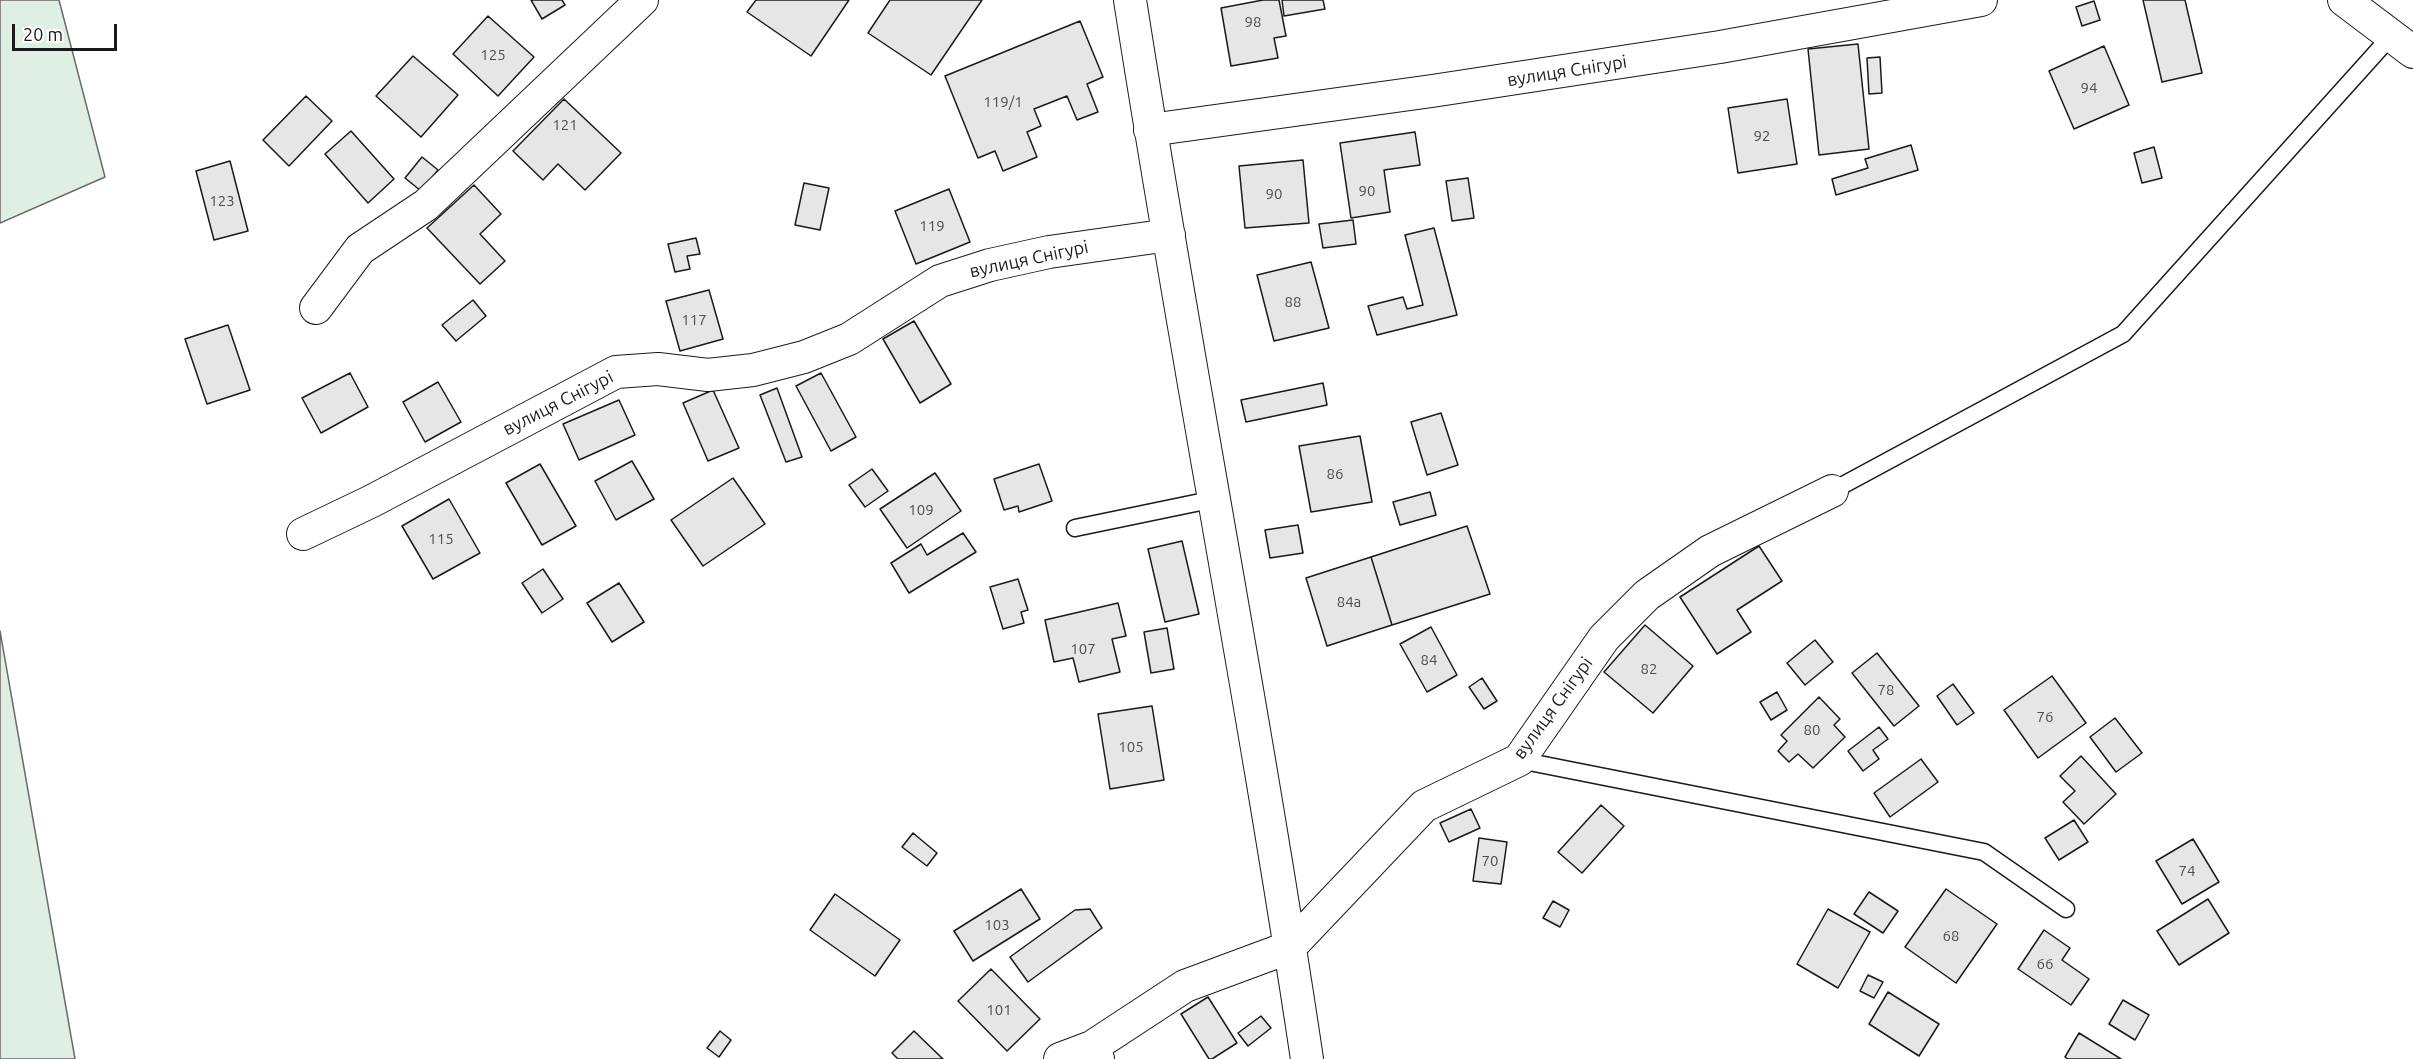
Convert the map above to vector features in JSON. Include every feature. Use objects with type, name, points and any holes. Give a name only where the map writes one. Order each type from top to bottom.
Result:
[{"type":"street","points":[[316,308],[360,249],[426,205],[642,0]]},
{"type":"street","points":[[1130,0],[1307,1059]]},
{"type":"street","name":"вулиця Снігурі","points":[[1150,130],[1432,91],[1720,47],[1981,0]]},
{"type":"street","points":[[2344,0],[2403,43]]},
{"type":"street","name":"вулиця Снігурі","points":[[303,534],[372,501],[616,372],[658,369],[708,375],[753,370],[794,360],[849,339],[940,281],[990,265],[1049,252],[1169,234]]},
{"type":"street","name":"вулиця Снігурі","points":[[1060,1059],[1095,1053],[1185,986],[1290,947],[1424,806],[1520,760],[1604,638],[1647,595],[1710,550],[1832,491]]},
{"type":"lane","points":[[1832,491],[2123,334],[2403,43]]},
{"type":"lane","points":[[1075,528],[1215,499]]},
{"type":"lane","points":[[1520,760],[1984,852],[2066,909]]},
{"type":"green space","points":[[0,0],[59,0],[105,177],[0,223]]},
{"type":"green space","points":[[0,631],[75,1059],[0,1059]]},
{"type":"building","points":[[531,0],[562,0],[565,5],[542,19]]},
{"type":"building","points":[[756,0],[849,0],[811,56],[747,12]]},
{"type":"building","points":[[890,0],[982,0],[931,75],[868,33]]},
{"type":"building","points":[[1263,0],[1279,0],[1286,36],[1274,38],[1278,58],[1231,66],[1221,8]]},
{"type":"building","points":[[1282,0],[1323,0],[1325,9],[1284,16]]},
{"type":"building","points":[[2143,0],[2185,0],[2202,73],[2162,82]]},
{"type":"building","points":[[2094,1],[2100,20],[2082,26],[2076,7]]},
{"type":"building","points":[[488,16],[534,57],[498,96],[453,54]]},
{"type":"building","points":[[1080,21],[1103,77],[1087,84],[1098,112],[1077,120],[1067,96],[1034,109],[1041,126],[1027,132],[1037,157],[1003,171],[995,151],[978,158],[945,76]]},
{"type":"building","points":[[1858,44],[1869,149],[1819,155],[1808,49]]},
{"type":"building","points":[[2104,46],[2129,105],[2074,129],[2049,71]]},
{"type":"building","points":[[413,56],[458,95],[421,137],[376,96]]},
{"type":"building","points":[[1880,57],[1882,93],[1869,94],[1867,58]]},
{"type":"building","points":[[306,96],[332,121],[289,166],[263,140]]},
{"type":"building","points":[[564,99],[621,153],[585,190],[558,164],[543,180],[513,151]]},
{"type":"building","points":[[1787,99],[1797,164],[1738,173],[1728,108]]},
{"type":"building","points":[[351,131],[394,179],[368,203],[325,154]]},
{"type":"building","points":[[1415,132],[1420,165],[1384,170],[1390,212],[1351,218],[1340,143]]},
{"type":"building","points":[[1911,145],[1918,170],[1836,195],[1832,179],[1868,168],[1865,159]]},
{"type":"building","points":[[2154,147],[2162,178],[2142,183],[2134,153]]},
{"type":"building","points":[[422,157],[438,170],[421,191],[405,178]]},
{"type":"building","points":[[1303,160],[1309,223],[1245,228],[1239,166]]},
{"type":"building","points":[[230,161],[248,231],[214,240],[196,171]]},
{"type":"building","points":[[1468,178],[1474,218],[1452,221],[1446,181]]},
{"type":"building","points":[[804,183],[829,188],[820,230],[795,225]]},
{"type":"building","points":[[474,185],[501,214],[480,234],[505,261],[480,284],[427,228]]},
{"type":"building","points":[[949,189],[970,242],[916,264],[895,211]]},
{"type":"building","points":[[1353,220],[1356,244],[1323,248],[1319,224]]},
{"type":"building","points":[[1434,228],[1457,315],[1377,335],[1368,306],[1403,297],[1407,309],[1423,305],[1405,235]]},
{"type":"building","points":[[696,238],[700,254],[687,256],[690,269],[675,272],[668,244]]},
{"type":"building","points":[[1311,262],[1329,328],[1274,341],[1257,275]]},
{"type":"building","points":[[709,290],[723,339],[680,351],[666,301]]},
{"type":"building","points":[[473,300],[486,316],[456,341],[442,325]]},
{"type":"building","points":[[914,321],[951,384],[920,403],[883,339]]},
{"type":"building","points":[[228,325],[250,390],[207,404],[185,339]]},
{"type":"building","points":[[350,373],[368,407],[321,433],[302,398]]},
{"type":"building","points":[[821,373],[856,437],[831,451],[796,386]]},
{"type":"building","points":[[438,382],[461,422],[425,442],[403,402]]},
{"type":"building","points":[[1323,383],[1327,405],[1246,422],[1241,400]]},
{"type":"building","points":[[777,388],[802,457],[786,462],[760,395]]},
{"type":"building","points":[[713,390],[739,448],[708,461],[683,403]]},
{"type":"building","points":[[619,400],[635,435],[579,460],[563,424]]},
{"type":"building","points":[[1441,413],[1458,465],[1427,475],[1411,422]]},
{"type":"building","points":[[1360,436],[1372,502],[1311,512],[1299,446]]},
{"type":"building","points":[[632,461],[654,499],[616,520],[595,481]]},
{"type":"building","points":[[540,464],[576,526],[542,545],[506,483]]},
{"type":"building","points":[[1039,464],[1052,501],[1019,512],[1018,506],[1004,510],[994,479]]},
{"type":"building","points":[[872,469],[888,491],[865,507],[849,485]]},
{"type":"building","points":[[935,473],[961,511],[907,548],[880,509]]},
{"type":"building","points":[[733,478],[765,524],[703,566],[671,520]]},
{"type":"building","points":[[1430,492],[1436,515],[1400,525],[1393,502]]},
{"type":"building","points":[[449,499],[480,553],[433,579],[402,526]]},
{"type":"building","points":[[1298,525],[1303,553],[1270,558],[1265,530]]},
{"type":"building","points":[[1467,526],[1490,594],[1392,625],[1371,557]]},
{"type":"building","points":[[963,533],[976,552],[909,593],[891,563],[921,544],[927,555]]},
{"type":"building","points":[[1182,541],[1199,614],[1165,622],[1148,549]]},
{"type":"building","points":[[1759,546],[1782,581],[1737,610],[1751,632],[1717,654],[1680,597]]},
{"type":"building","points":[[1371,557],[1392,625],[1327,646],[1306,578]]},
{"type":"building","points":[[543,569],[563,599],[542,613],[522,583]]},
{"type":"building","points":[[1018,579],[1028,610],[1021,612],[1024,623],[1003,629],[990,587]]},
{"type":"building","points":[[619,583],[644,622],[612,642],[587,603]]},
{"type":"building","points":[[1118,603],[1126,636],[1112,639],[1120,672],[1079,682],[1073,658],[1054,662],[1045,620]]},
{"type":"building","points":[[1645,625],[1693,666],[1653,713],[1604,672]]},
{"type":"building","points":[[1431,627],[1457,675],[1427,692],[1400,644]]},
{"type":"building","points":[[1167,628],[1174,669],[1151,673],[1144,632]]},
{"type":"building","points":[[1815,640],[1833,662],[1805,685],[1787,663]]},
{"type":"building","points":[[1877,653],[1919,706],[1894,726],[1852,673]]},
{"type":"building","points":[[2052,676],[2086,723],[2038,758],[2004,710]]},
{"type":"building","points":[[1482,678],[1497,701],[1484,709],[1469,687]]},
{"type":"building","points":[[1953,684],[1974,713],[1957,725],[1937,696]]},
{"type":"building","points":[[1777,692],[1787,710],[1771,720],[1760,702]]},
{"type":"building","points":[[1819,697],[1840,719],[1834,725],[1845,737],[1813,768],[1798,754],[1789,762],[1778,751],[1787,741],[1781,735]]},
{"type":"building","points":[[1152,706],[1164,780],[1110,789],[1098,714]]},
{"type":"building","points":[[2115,718],[2142,753],[2116,772],[2090,737]]},
{"type":"building","points":[[1879,727],[1888,739],[1873,750],[1879,759],[1863,771],[1848,751]]},
{"type":"building","points":[[2081,756],[2116,794],[2084,824],[2063,802],[2075,791],[2060,776]]},
{"type":"building","points":[[1921,759],[1938,782],[1890,817],[1874,793]]},
{"type":"building","points":[[1601,805],[1624,826],[1582,873],[1558,852]]},
{"type":"building","points":[[1471,809],[1480,828],[1449,842],[1440,823]]},
{"type":"building","points":[[2074,820],[2088,842],[2059,860],[2045,838]]},
{"type":"building","points":[[913,833],[937,853],[927,866],[902,847]]},
{"type":"building","points":[[1479,838],[1507,842],[1501,884],[1473,881]]},
{"type":"building","points":[[2193,839],[2219,882],[2182,904],[2156,861]]},
{"type":"building","points":[[1021,889],[1040,919],[973,961],[954,931]]},
{"type":"building","points":[[1946,889],[1997,924],[1956,983],[1905,947]]},
{"type":"building","points":[[1869,892],[1898,911],[1883,933],[1854,914]]},
{"type":"building","points":[[835,894],[900,940],[875,976],[810,930]]},
{"type":"building","points":[[2208,899],[2229,933],[2179,965],[2157,931]]},
{"type":"building","points":[[1553,901],[1569,910],[1560,927],[1543,918]]},
{"type":"building","points":[[1090,909],[1102,928],[1028,982],[1010,957],[1075,910]]},
{"type":"building","points":[[1828,909],[1870,932],[1838,988],[1797,964]]},
{"type":"building","points":[[2044,930],[2070,948],[2062,960],[2089,979],[2071,1005],[2018,969]]},
{"type":"building","points":[[991,969],[1040,1019],[1007,1051],[958,1001]]},
{"type":"building","points":[[1868,975],[1883,982],[1874,998],[1860,991]]},
{"type":"building","points":[[1888,992],[1939,1024],[1919,1056],[1869,1024]]},
{"type":"building","points":[[1208,997],[1237,1043],[1212,1059],[1209,1059],[1181,1014]]},
{"type":"building","points":[[2123,1000],[2149,1015],[2135,1040],[2109,1024]]},
{"type":"building","points":[[1261,1016],[1271,1028],[1248,1046],[1238,1033]]},
{"type":"building","points":[[720,1031],[731,1040],[719,1057],[707,1048]]},
{"type":"building","points":[[914,1031],[943,1059],[898,1059],[892,1053]]},
{"type":"building","points":[[2079,1033],[2121,1059],[2068,1059],[2065,1057]]}]
